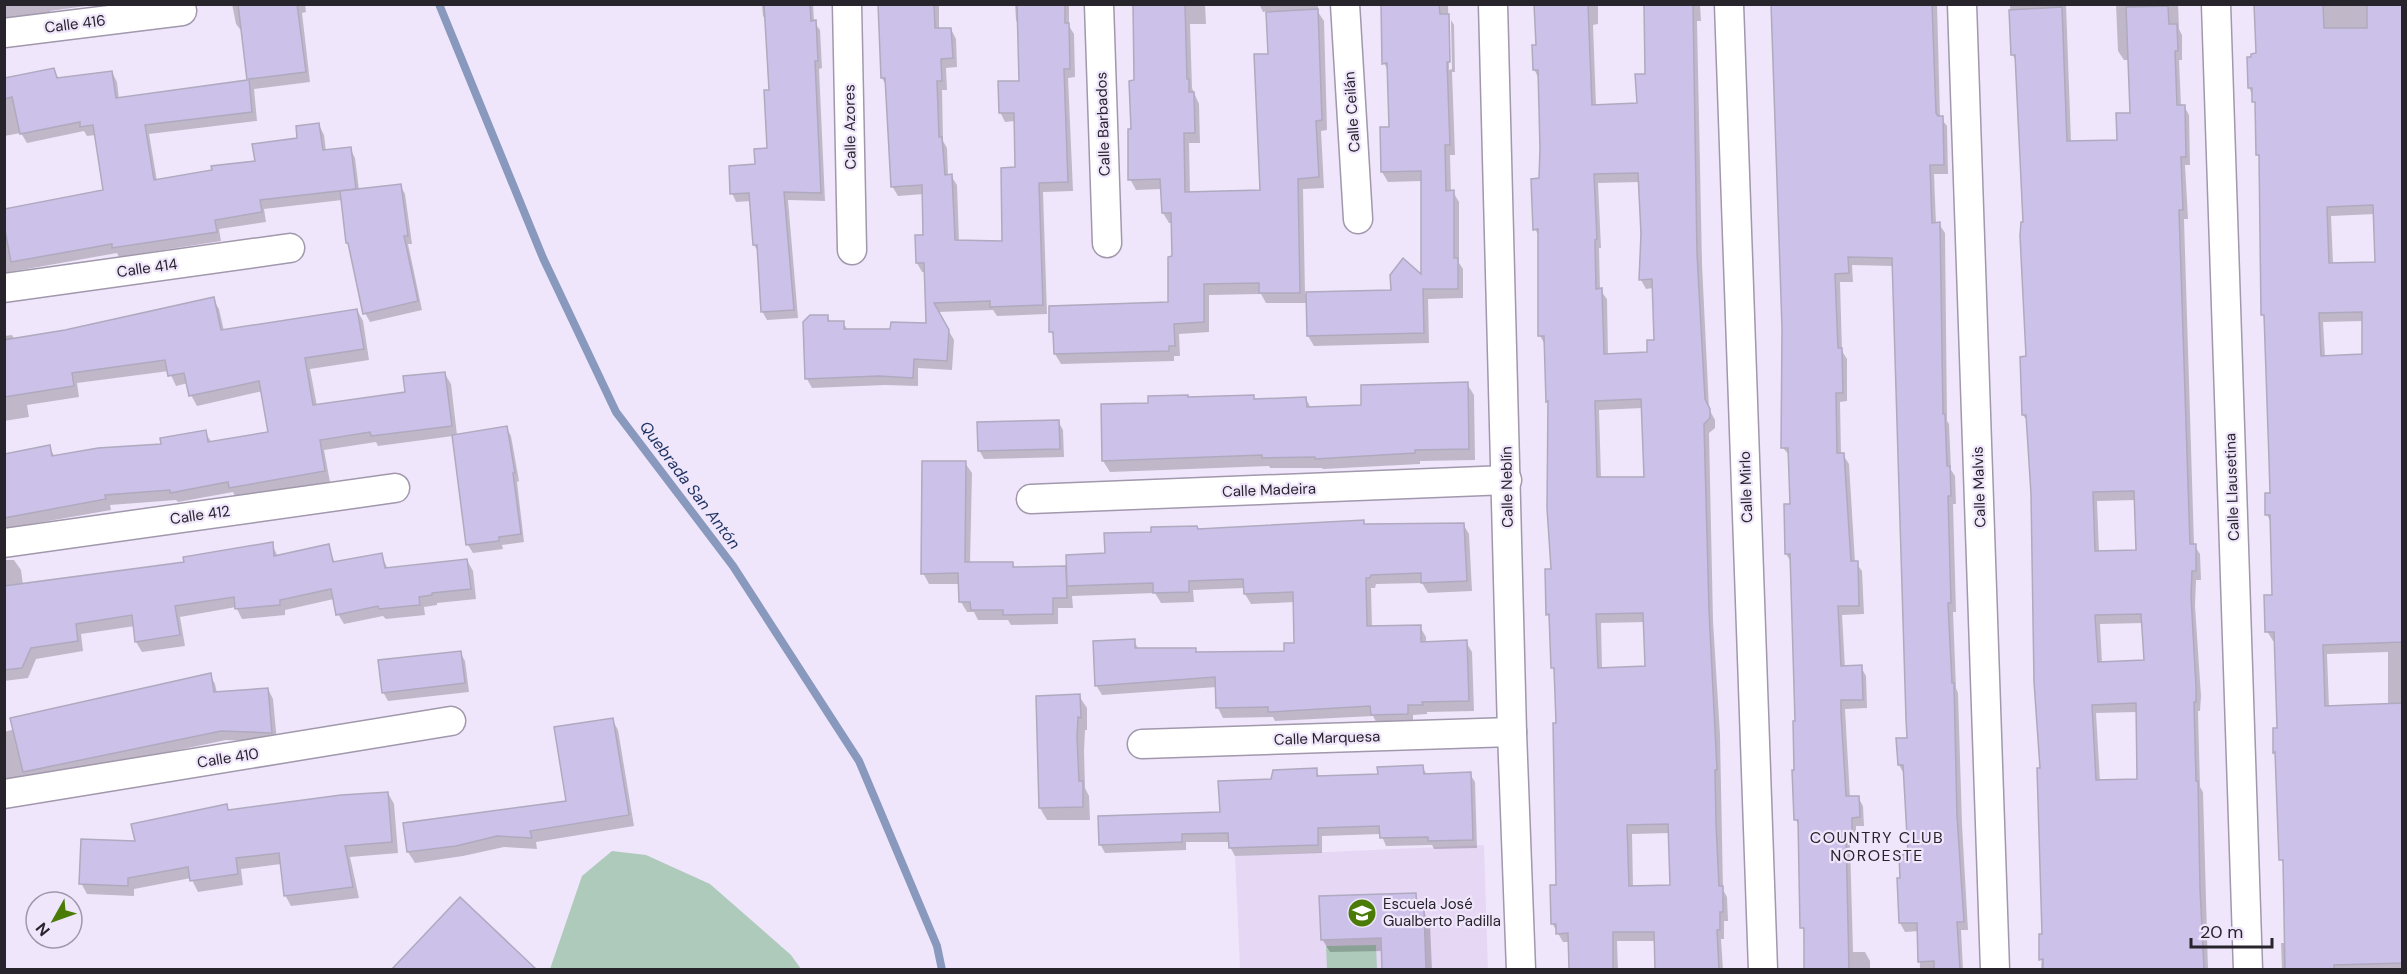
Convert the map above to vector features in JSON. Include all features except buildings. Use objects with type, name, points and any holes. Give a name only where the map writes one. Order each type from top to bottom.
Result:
[{"type":"street","name":"Calle Azores","points":[[847,4],[852,250]]},
{"type":"street","name":"Calle Barbados","points":[[1099,4],[1107,243]]},
{"type":"street","name":"Calle Ceilán","points":[[1345,4],[1358,219]]},
{"type":"street","name":"Calle Neblín","points":[[1493,4],[1512,732],[1521,969]]},
{"type":"street","name":"Calle Mirlo","points":[[1729,4],[1763,969]]},
{"type":"street","name":"Calle Malvis","points":[[1962,4],[1995,969]]},
{"type":"street","name":"Calle Llausetina","points":[[2216,4],[2248,969]]},
{"type":"street","name":"Calle 416","points":[[4,33],[182,11]]},
{"type":"street","name":"Calle 414","points":[[4,288],[290,248]]},
{"type":"street","name":"Calle Madeira","points":[[1031,499],[1507,480]]},
{"type":"street","name":"Calle 412","points":[[4,543],[396,488]]},
{"type":"street","name":"Calle 410","points":[[4,794],[451,721]]},
{"type":"street","name":"Calle Marquesa","points":[[1142,744],[1512,732]]},
{"type":"shaded area","name":"Escuela José Gualberto Padilla","points":[[1484,845],[1488,969],[1240,969],[1235,856]]},
{"type":"green space","points":[[612,851],[646,855],[710,884],[791,955],[801,969],[550,969],[582,876]]},
{"type":"green space","points":[[1376,945],[1377,969],[1327,969],[1326,946]]},
{"type":"waterway","name":"Quebrada San Antón","points":[[439,4],[543,258],[616,412],[733,566],[859,761],[937,946],[942,970]]},
{"type":"place","name":"Escuela José Gualberto Padilla","points":[[1362,913]]},
{"type":"district","name":"COUNTRY CLUB NOROESTE","points":[[1877,846]]}]
